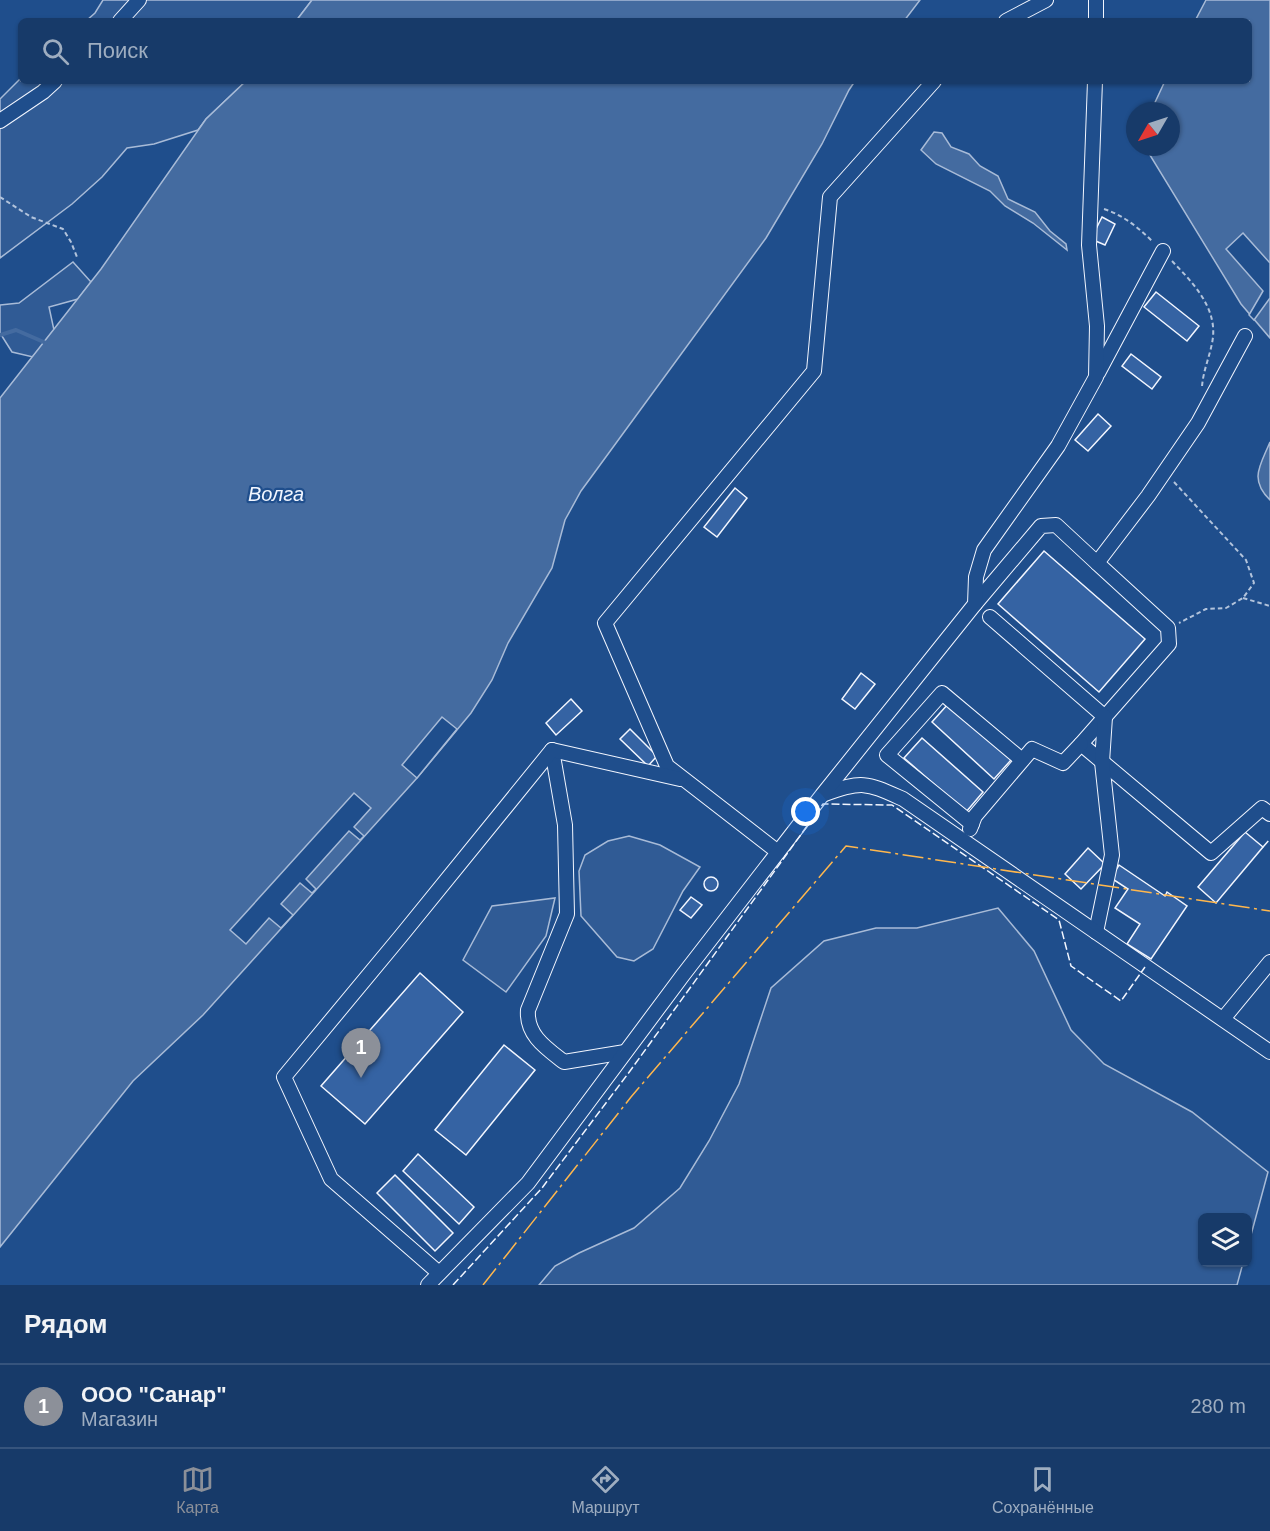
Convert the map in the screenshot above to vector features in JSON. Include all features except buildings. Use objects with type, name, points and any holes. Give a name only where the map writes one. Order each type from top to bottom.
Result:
[{"type":"street","points":[[123,18],[139,0]]},
{"type":"street","points":[[1012,18],[1046,0]]},
{"type":"street","points":[[1096,0],[1096,18]]},
{"type":"street","points":[[0,121],[52,84]]},
{"type":"street","points":[[778,852],[667,766],[605,623],[814,371],[830,197],[931,84]]},
{"type":"street","points":[[1095,84],[1089,245],[1097,326],[1096,377]]},
{"type":"street","points":[[975,604],[976,577],[984,550],[1058,446],[1162,251]]},
{"type":"street","points":[[1097,563],[1198,423],[1245,336]]},
{"type":"street","points":[[428,1285],[528,1183],[778,852],[975,604],[1041,526],[1056,525],[1168,628],[1169,644],[1063,763],[1032,749],[975,816],[966,842]]},
{"type":"street","points":[[990,617],[1105,717]]},
{"type":"street","points":[[972,824],[887,755],[942,693],[1022,760]]},
{"type":"street","points":[[1096,932],[1112,855],[1102,762],[1105,717]]},
{"type":"street","points":[[1082,744],[1211,853],[1262,808],[1270,814]]},
{"type":"street","points":[[552,750],[685,781]]},
{"type":"street","points":[[552,750],[565,825],[567,914],[528,1010],[527,1021],[538,1042],[564,1062],[625,1052]]},
{"type":"street","points":[[439,1273],[331,1179],[284,1077],[552,750]]},
{"type":"street","points":[[823,794],[847,785],[870,784],[903,799],[1270,1052]]},
{"type":"street","points":[[1223,1018],[1270,962]]},
{"type":"path","points":[[0,197],[31,217],[63,229],[77,256]]},
{"type":"path","points":[[1091,205],[1115,213],[1140,230],[1188,277],[1209,306],[1213,336],[1202,388]]},
{"type":"path","points":[[1164,472],[1246,560],[1254,583],[1243,598],[1226,608],[1206,609],[1168,628]]},
{"type":"path","points":[[1243,598],[1270,606]]},
{"type":"shaded area","points":[[103,0],[312,0],[298,18],[89,18]]},
{"type":"shaded area","points":[[18,81],[18,84],[243,84],[206,119],[198,130],[154,144],[127,148],[102,177],[72,204],[0,258],[0,99]]},
{"type":"shaded area","points":[[73,262],[91,282],[78,299],[49,307],[54,330],[33,357],[12,352],[0,333],[0,305],[19,303]]},
{"type":"shaded area","points":[[629,836],[660,845],[700,867],[683,891],[653,949],[634,961],[617,957],[581,916],[579,871],[585,855],[608,841]]},
{"type":"shaded area","points":[[555,898],[546,936],[506,992],[463,960],[492,906]]},
{"type":"shaded area","points":[[998,908],[1034,951],[1071,1030],[1104,1064],[1192,1112],[1268,1172],[1252,1231],[1252,1213],[1198,1213],[1198,1267],[1242,1267],[1237,1285],[539,1285],[555,1266],[634,1228],[680,1188],[709,1141],[739,1084],[771,988],[824,941],[876,928],[917,928]]},
{"type":"water","points":[[312,0],[920,0],[906,18],[298,18]]},
{"type":"water","points":[[1206,0],[1270,0],[1270,338],[1241,304],[1151,156],[1180,156],[1180,102],[1155,102],[1164,84],[1252,84],[1252,18],[1197,18]]},
{"type":"water","name":"Волга","points":[[243,84],[853,84],[822,144],[766,238],[581,491],[565,520],[552,568],[508,643],[492,680],[471,713],[417,778],[203,1015],[133,1081],[0,1247],[0,398],[101,269],[206,119]]},
{"type":"water","points":[[934,132],[942,133],[951,147],[969,154],[980,166],[998,176],[1008,199],[1035,212],[1050,231],[1066,244],[1067,250],[1033,223],[1005,206],[990,191],[936,164],[921,150]]},
{"type":"water","points":[[1270,442],[1270,500],[1260,485],[1258,472]]},
{"type":"pier","points":[[1243,233],[1270,263],[1270,298],[1254,320],[1249,315],[1263,291],[1226,249]]},
{"type":"pier","points":[[442,717],[457,729],[417,778],[402,765]]},
{"type":"pier","points":[[354,793],[371,808],[354,827],[364,836],[360,840],[349,831],[306,879],[316,889],[312,893],[300,883],[281,904],[293,915],[281,928],[269,918],[246,944],[230,930]]},
{"type":"waterway","points":[[0,335],[16,330],[46,343]]},
{"type":"fence","points":[[453,1285],[542,1188],[630,1071],[823,804],[892,805],[1059,920],[1071,966],[1121,1001],[1145,967]]},
{"type":"fence","points":[[1263,847],[1270,839]]},
{"type":"power","points":[[483,1285],[631,1097],[846,846],[1270,911]]},
{"type":"place","name":"ООО \"Санар\"","points":[[361,1078]]}]
